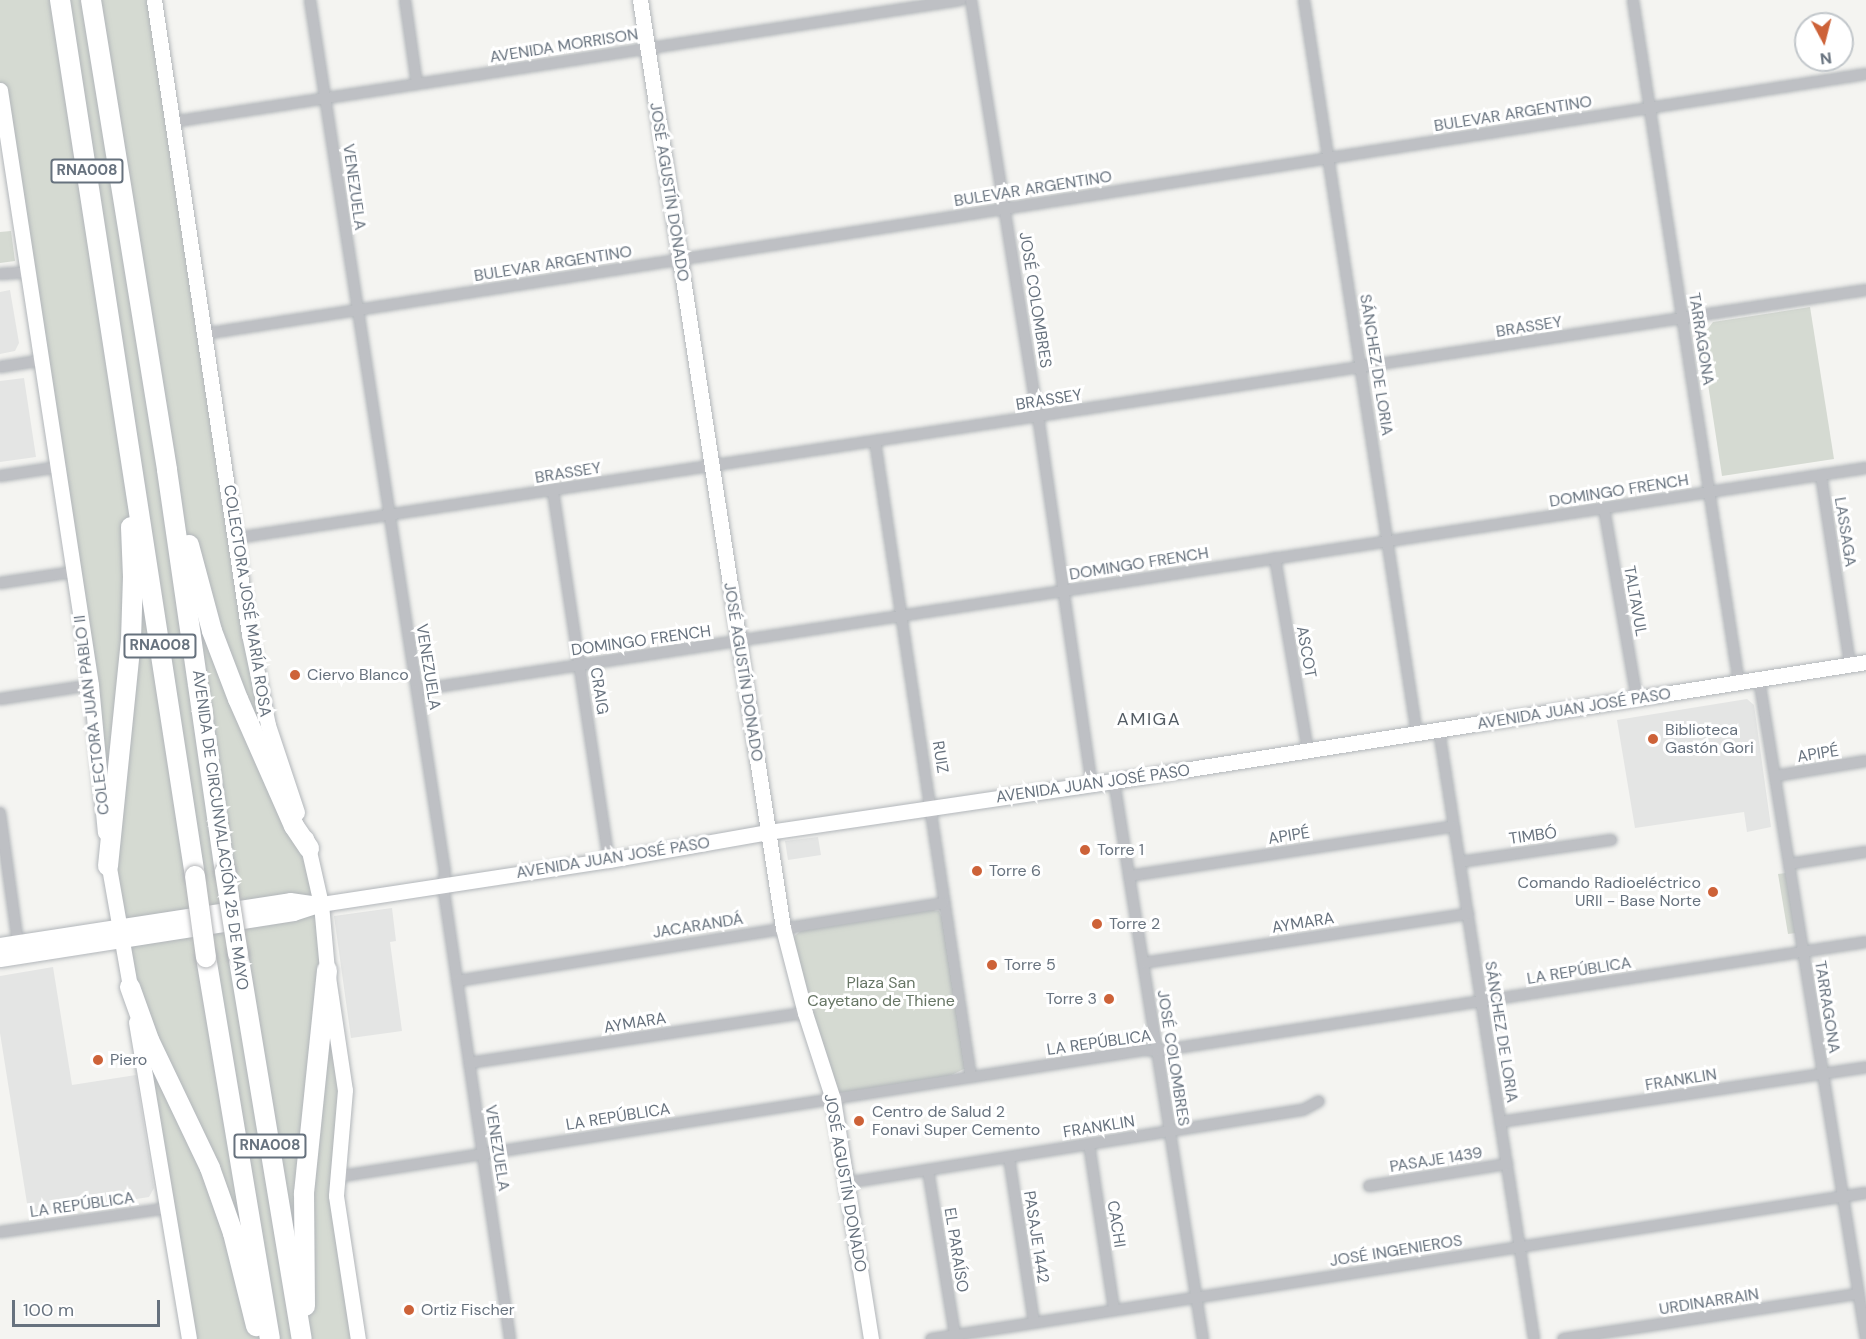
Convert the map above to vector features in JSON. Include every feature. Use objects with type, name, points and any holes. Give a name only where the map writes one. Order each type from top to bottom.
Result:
[{"type":"highway","name":"AVENIDA DE CIRCUNVALACIÓN 25 DE MAYO","points":[[60,0],[206,957],[270,1339]]},
{"type":"highway","name":"AVENIDA DE CIRCUNVALACIÓN 25 DE MAYO","points":[[90,0],[167,470],[225,872],[302,1339]]},
{"type":"highway","points":[[108,866],[131,640],[134,576],[125,417]]},
{"type":"highway","points":[[167,470],[216,641],[294,826],[309,848]]},
{"type":"highway","points":[[302,1339],[306,1286],[302,1237],[304,1193],[327,970]]},
{"type":"highway","points":[[130,987],[149,1040],[210,1168],[233,1233],[260,1339]]},
{"type":"main road","name":"COLECTORA JOSÉ MARÍA ROSA","points":[[153,0],[262,702],[309,848],[321,904],[327,970],[345,1090],[336,1196],[358,1339]]},
{"type":"main road","name":"JOSÉ AGUSTÍN DONADO","points":[[640,0],[783,928],[805,1012],[833,1099],[871,1339]]},
{"type":"main road","name":"COLECTORA JUAN PABLO II","points":[[0,90],[30,272],[91,685],[108,866],[189,1339]]},
{"type":"main road","name":"AVENIDA JUAN JOSÉ PASO","points":[[0,958],[290,900],[321,904],[609,860],[768,832],[1308,751],[1866,662]]},
{"type":"main road","name":"AVENIDA JUAN JOSÉ PASO","points":[[0,945],[119,933]]},
{"type":"street","name":"VENEZUELA","points":[[310,0],[388,516],[445,872],[442,885],[510,1339]]},
{"type":"street","points":[[405,0],[417,84]]},
{"type":"street","name":"AVENIDA MORRISON","points":[[172,123],[961,0]]},
{"type":"street","name":"JOSÉ COLOMBRES","points":[[970,0],[1038,416],[1092,784]]},
{"type":"street","name":"SÁNCHEZ DE LORIA","points":[[1304,0],[1417,734]]},
{"type":"street","name":"TARRAGONA","points":[[1633,0],[1739,683]]},
{"type":"street","name":"BULEVAR ARGENTINO","points":[[204,334],[1866,74]]},
{"type":"street","points":[[0,274],[30,272]]},
{"type":"street","name":"BRASSEY","points":[[236,538],[1866,290]]},
{"type":"street","points":[[0,367],[43,360]]},
{"type":"street","name":"RUIZ","points":[[875,441],[971,1077]]},
{"type":"street","points":[[0,476],[58,467]]},
{"type":"street","name":"DOMINGO FRENCH","points":[[417,690],[1866,468]]},
{"type":"street","name":"LASSAGA","points":[[1821,475],[1850,665]]},
{"type":"street","name":"CRAIG","points":[[553,490],[609,860]]},
{"type":"street","name":"TALTAVUL","points":[[1604,508],[1637,699]]},
{"type":"street","name":"ASCOT","points":[[1275,558],[1308,751]]},
{"type":"street","points":[[0,583],[74,572]]},
{"type":"street","name":"TARRAGONA","points":[[1759,679],[1866,1339]]},
{"type":"street","points":[[0,699],[91,685]]},
{"type":"street","name":"SÁNCHEZ DE LORIA","points":[[1439,730],[1534,1339]]},
{"type":"street","name":"APIPÉ","points":[[1775,776],[1866,761]]},
{"type":"street","name":"JOSÉ COLOMBRES","points":[[1114,781],[1203,1339]]},
{"type":"street","points":[[0,813],[18,942]]},
{"type":"street","name":"APIPÉ","points":[[1130,876],[1454,826]]},
{"type":"street","name":"TIMBÓ","points":[[1460,862],[1611,840]]},
{"type":"street","points":[[1789,864],[1866,852]]},
{"type":"street","name":"JACARANDÁ","points":[[457,981],[944,903]]},
{"type":"street","name":"AYMARA","points":[[1143,963],[1468,914]]},
{"type":"street","name":"LA REPÚBLICA","points":[[336,1177],[1144,1050],[1157,1051],[1866,942]]},
{"type":"street","name":"AYMARA","points":[[469,1063],[805,1012]]},
{"type":"street","name":"FRANKLIN","points":[[1500,1122],[1866,1067]]},
{"type":"street","name":"FRANKLIN","points":[[846,1183],[1304,1110],[1319,1101]]},
{"type":"street","name":"CACHI","points":[[1089,1144],[1114,1310]]},
{"type":"street","name":"PASAJE 1442","points":[[1009,1157],[1034,1323]]},
{"type":"street","name":"PASAJE 1439","points":[[1369,1186],[1507,1164]]},
{"type":"street","name":"EL PARAÍSO","points":[[928,1170],[955,1335]]},
{"type":"street","name":"JOSÉ INGENIEROS","points":[[930,1339],[1866,1193]]},
{"type":"street","name":"LA REPÚBLICA","points":[[0,1233],[168,1208]]},
{"type":"street","name":"URDINARRAIN","points":[[1563,1339],[1858,1294]]},
{"type":"shaded area","points":[[10,290],[19,343],[15,351],[0,354],[0,292]]},
{"type":"shaded area","points":[[24,378],[36,457],[0,462],[0,381]]},
{"type":"shaded area","points":[[1747,699],[1754,705],[1771,827],[1747,832],[1744,812],[1635,828],[1617,720]]},
{"type":"shaded area","points":[[818,837],[821,855],[788,860],[785,841]]},
{"type":"shaded area","points":[[392,908],[396,941],[390,942],[402,1031],[351,1038],[334,916]]},
{"type":"shaded area","points":[[53,967],[72,1085],[136,1075],[154,1188],[149,1197],[29,1216],[0,1033],[0,976]]},
{"type":"green space","points":[[0,0],[154,0],[249,634],[309,848],[345,1090],[336,1177],[358,1339],[189,1339],[103,807],[0,90]]},
{"type":"green space","points":[[11,231],[15,261],[0,263],[0,232]]},
{"type":"green space","points":[[1810,307],[1834,459],[1722,476],[1701,338],[1713,322]]},
{"type":"green space","points":[[1786,873],[1796,933],[1788,934],[1778,874]]},
{"type":"green space","name":"Plaza San Cayetano de Thiene","points":[[929,909],[939,911],[944,921],[966,1068],[939,1081],[842,1094],[835,1091],[791,939],[804,928]]},
{"type":"place","name":"Ciervo Blanco","points":[[295,675]]},
{"type":"place","name":"Biblioteca Gastón Gori","points":[[1653,739]]},
{"type":"place","name":"Torre 1","points":[[1085,850]]},
{"type":"place","name":"Torre 6","points":[[977,871]]},
{"type":"place","name":"Comando Radioeléctrico URII - Base Norte","points":[[1713,892]]},
{"type":"place","name":"Torre 2","points":[[1097,924]]},
{"type":"place","name":"Torre 5","points":[[992,965]]},
{"type":"place","name":"Torre 3","points":[[1109,999]]},
{"type":"place","name":"Piero","points":[[98,1060]]},
{"type":"place","name":"Centro de Salud 2 Fonavi Super Cemento","points":[[859,1121]]},
{"type":"place","name":"Ortiz Fischer","points":[[409,1310]]},
{"type":"district","name":"AMIGA","points":[[1149,719]]}]
